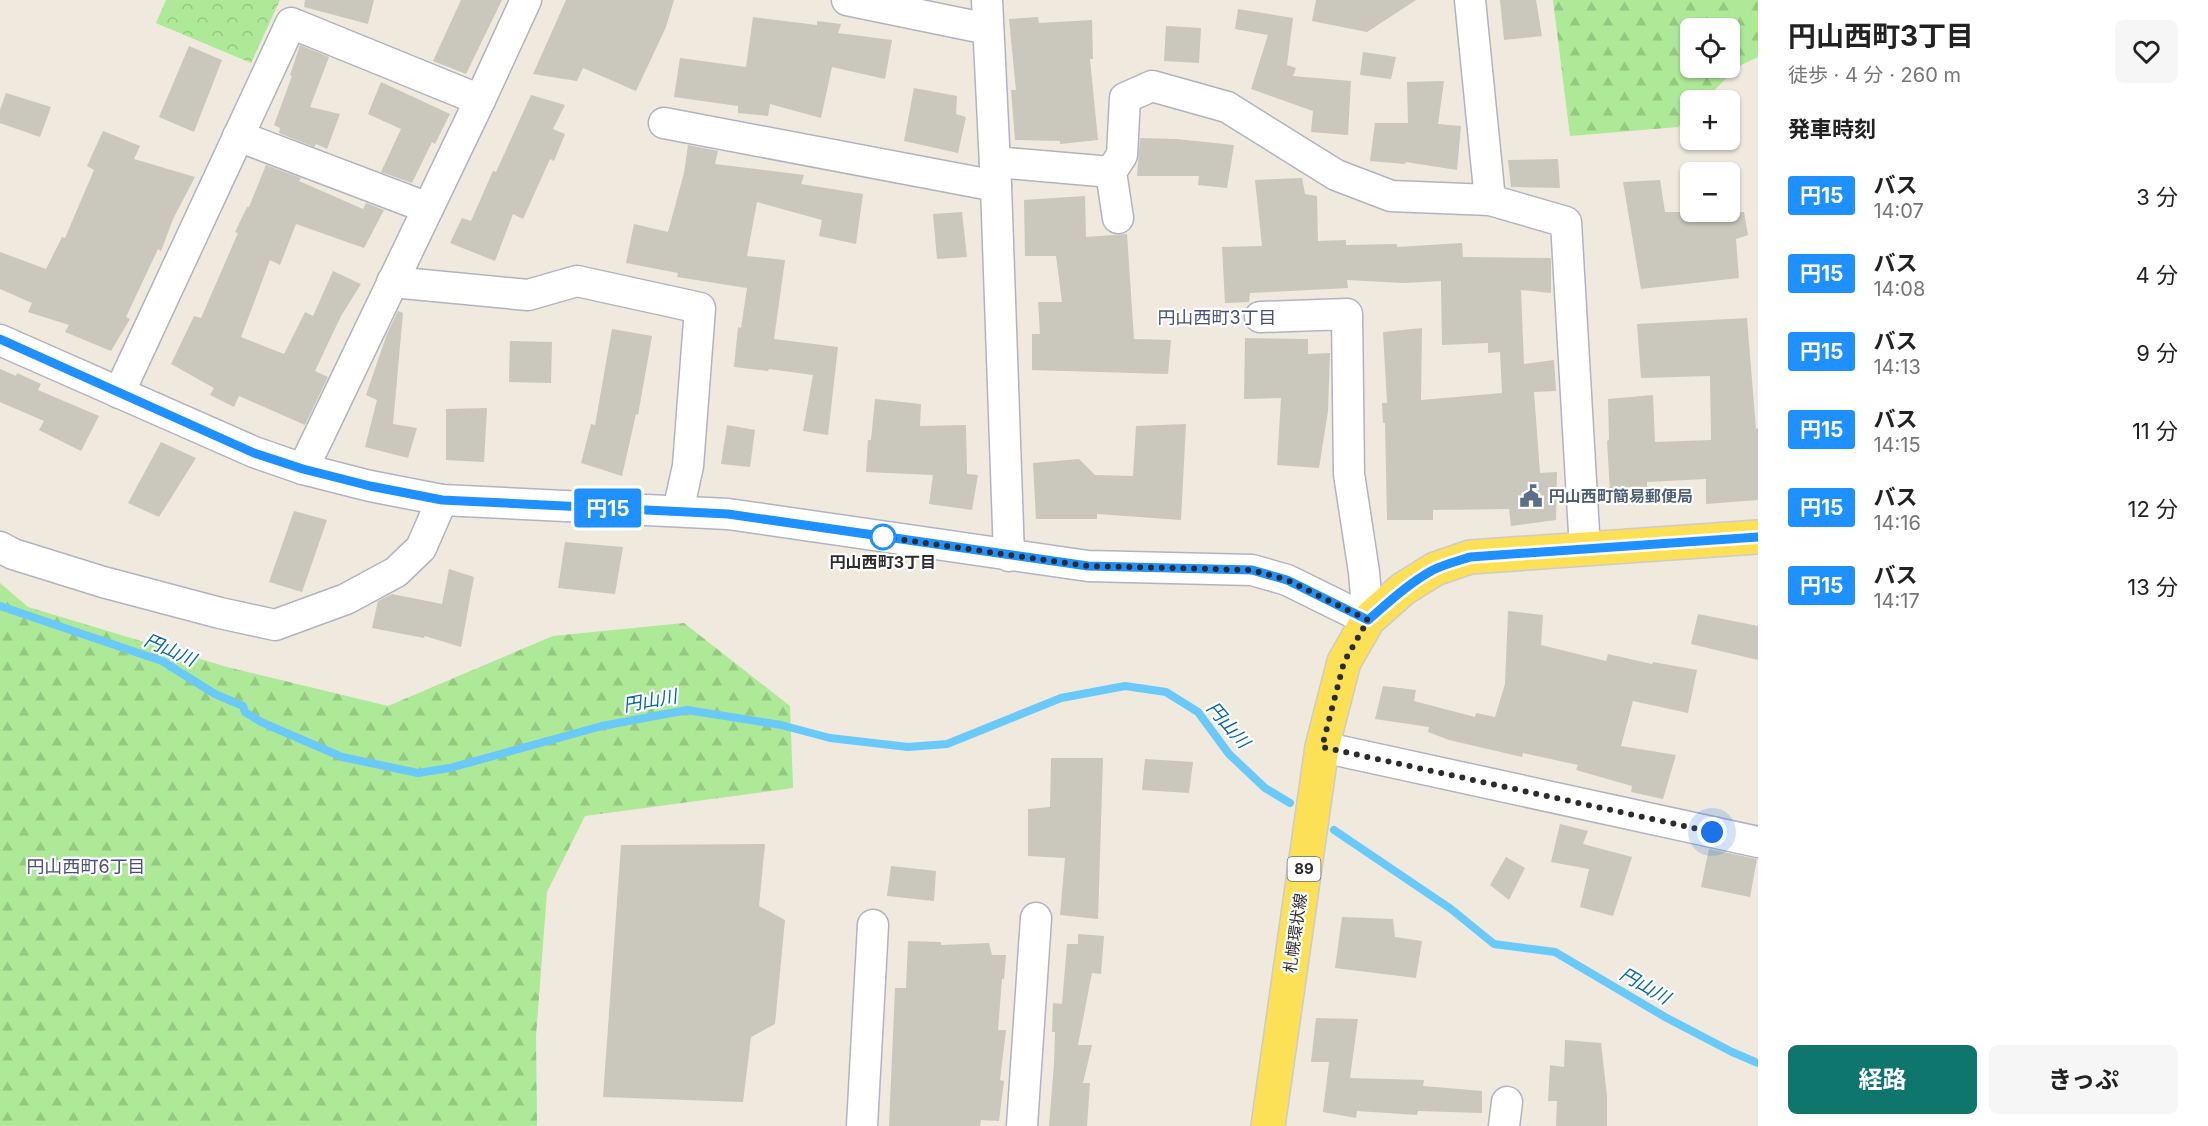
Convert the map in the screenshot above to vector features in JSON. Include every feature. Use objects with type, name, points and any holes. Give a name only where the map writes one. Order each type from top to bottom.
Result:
[{"type":"main road","name":"札幌環状線","points":[[1268,1126],[1322,747],[1344,662],[1368,620],[1411,584],[1435,569],[1470,557],[1758,537]]},
{"type":"street","points":[[303,469],[526,0]]},
{"type":"street","points":[[847,0],[988,15],[1010,556]]},
{"type":"street","points":[[1470,0],[1490,200]]},
{"type":"street","points":[[119,393],[291,22],[480,100]]},
{"type":"street","points":[[1118,218],[1111,172],[1122,155],[1125,98],[1152,87],[1227,107],[1336,175],[1391,196],[1490,200],[1566,222],[1585,550]]},
{"type":"street","points":[[664,123],[995,174],[1111,172]]},
{"type":"street","points":[[238,136],[428,208]]},
{"type":"street","points":[[392,282],[528,295],[577,281],[700,308],[688,466],[678,511]]},
{"type":"street","points":[[1260,317],[1347,314],[1349,474],[1364,572],[1368,620]]},
{"type":"street","points":[[0,339],[254,453],[303,469],[370,486],[442,500],[728,514],[1088,566],[1252,570],[1287,580],[1368,620]]},
{"type":"street","points":[[0,547],[13,554],[103,582],[275,625],[346,599],[396,572],[421,548],[442,500]]},
{"type":"street","points":[[1322,747],[1758,842]]},
{"type":"street","points":[[1022,1126],[1036,918]]},
{"type":"street","points":[[862,1126],[873,925]]},
{"type":"green space","points":[[166,0],[280,0],[251,63],[156,23]]},
{"type":"green space","points":[[1553,0],[1758,0],[1758,57],[1740,66],[1740,18],[1680,18],[1680,78],[1727,78],[1714,90],[1680,90],[1680,125],[1678,127],[1570,136]]},
{"type":"green space","points":[[0,583],[28,607],[227,667],[388,706],[553,636],[684,623],[790,706],[793,788],[585,816],[547,892],[536,1036],[537,1126],[0,1126]]},
{"type":"building","points":[[305,0],[374,0],[368,24],[304,7]]},
{"type":"building","points":[[461,0],[502,0],[466,74],[433,61]]},
{"type":"building","points":[[566,0],[674,0],[666,27],[636,91],[583,68],[577,81],[533,74]]},
{"type":"building","points":[[1316,0],[1416,0],[1367,32],[1312,21]]},
{"type":"building","points":[[1500,0],[1536,0],[1542,36],[1504,40]]},
{"type":"building","points":[[1238,9],[1293,18],[1287,65],[1296,68],[1293,76],[1351,81],[1348,135],[1311,132],[1313,111],[1251,89],[1268,35],[1235,29]]},
{"type":"building","points":[[753,17],[817,25],[817,21],[841,24],[838,33],[892,40],[885,79],[832,67],[821,118],[770,104],[768,116],[738,113],[738,106],[674,97],[680,58],[746,67]]},
{"type":"building","points":[[1038,17],[1039,23],[1092,20],[1093,59],[1090,59],[1098,140],[1060,144],[1060,141],[1015,140],[1011,90],[1016,90],[1009,19]]},
{"type":"building","points":[[1166,26],[1201,28],[1199,63],[1164,61]]},
{"type":"building","points":[[300,45],[329,57],[310,107],[340,114],[327,149],[316,144],[314,147],[279,133],[280,128],[274,125],[292,76],[290,75]]},
{"type":"building","points":[[189,46],[222,60],[194,132],[159,117]]},
{"type":"building","points":[[1363,52],[1396,57],[1391,79],[1360,75]]},
{"type":"building","points":[[1444,81],[1438,124],[1461,126],[1457,170],[1406,162],[1405,164],[1370,161],[1375,123],[1408,123],[1407,82]]},
{"type":"building","points":[[381,82],[450,114],[435,144],[432,142],[412,183],[381,172],[401,129],[368,114]]},
{"type":"building","points":[[914,88],[957,96],[956,114],[966,117],[958,153],[904,141]]},
{"type":"building","points":[[6,93],[51,107],[40,137],[0,123],[0,110]]},
{"type":"building","points":[[531,95],[565,105],[553,129],[565,134],[554,161],[550,159],[523,219],[513,214],[495,261],[450,243],[462,218],[471,221]]},
{"type":"building","points":[[103,131],[140,146],[134,159],[195,177],[173,219],[161,251],[158,249],[126,317],[130,319],[111,351],[65,332],[69,325],[28,312],[32,303],[0,289],[0,252],[46,269],[62,237],[65,238],[94,170],[87,166]]},
{"type":"building","points":[[1140,138],[1234,145],[1227,188],[1198,185],[1199,176],[1137,176]]},
{"type":"building","points":[[688,145],[718,151],[715,164],[804,175],[801,184],[863,194],[856,244],[819,236],[822,220],[757,202],[747,256],[785,260],[774,339],[838,347],[828,435],[803,431],[813,375],[734,367],[738,327],[741,328],[747,288],[677,277],[678,273],[626,263],[634,224],[668,232],[684,173]]},
{"type":"building","points":[[1558,159],[1560,188],[1511,187],[1508,160]]},
{"type":"building","points":[[266,165],[301,178],[299,181],[363,209],[366,203],[384,210],[364,248],[296,224],[280,265],[270,260],[241,337],[284,354],[305,312],[313,316],[333,271],[361,284],[341,316],[315,371],[328,377],[305,425],[239,396],[234,407],[210,395],[214,388],[171,364],[194,316],[201,318],[238,233],[235,232],[249,207]]},
{"type":"building","points":[[1302,178],[1305,194],[1317,196],[1318,241],[1346,240],[1346,245],[1397,244],[1397,247],[1462,243],[1463,257],[1551,258],[1551,293],[1521,290],[1524,364],[1554,360],[1556,391],[1534,392],[1540,473],[1557,472],[1556,520],[1511,526],[1509,509],[1433,510],[1433,520],[1387,520],[1385,423],[1383,423],[1382,403],[1387,403],[1383,332],[1422,328],[1421,400],[1502,393],[1500,352],[1488,353],[1488,343],[1442,345],[1441,281],[1404,283],[1347,280],[1348,288],[1250,293],[1249,302],[1225,303],[1222,247],[1262,246],[1255,180]]},
{"type":"building","points":[[1660,180],[1665,212],[1680,212],[1680,222],[1740,222],[1740,212],[1744,212],[1748,235],[1736,239],[1739,278],[1641,289],[1623,182]]},
{"type":"building","points":[[1085,196],[1086,237],[1127,234],[1134,339],[1171,340],[1168,374],[1032,370],[1032,334],[1040,334],[1038,302],[1062,302],[1056,256],[1025,256],[1024,200]]},
{"type":"building","points":[[962,212],[967,257],[937,259],[933,214]]},
{"type":"building","points":[[398,311],[403,313],[393,424],[417,428],[408,458],[365,447],[377,400],[366,395],[387,334]]},
{"type":"building","points":[[1747,318],[1756,429],[1758,428],[1758,500],[1706,504],[1706,479],[1647,482],[1647,488],[1610,492],[1607,441],[1609,440],[1608,399],[1653,395],[1655,442],[1711,440],[1710,376],[1641,378],[1637,324]]},
{"type":"building","points":[[612,329],[652,336],[638,415],[636,414],[622,476],[581,463],[591,424],[595,425]]},
{"type":"building","points":[[1245,338],[1308,339],[1308,354],[1330,353],[1328,411],[1319,468],[1277,465],[1281,398],[1244,399]]},
{"type":"building","points":[[510,341],[552,342],[551,383],[509,382]]},
{"type":"building","points":[[0,369],[16,376],[17,373],[41,384],[38,390],[99,416],[81,451],[39,430],[44,421],[0,402]]},
{"type":"building","points":[[875,399],[921,404],[920,426],[966,425],[967,474],[978,475],[972,510],[929,504],[933,475],[866,472],[868,440],[871,440]]},
{"type":"building","points":[[487,408],[484,462],[446,460],[446,409]]},
{"type":"building","points":[[1186,424],[1181,520],[1097,514],[1097,519],[1036,519],[1033,463],[1079,459],[1095,475],[1133,476],[1136,426]]},
{"type":"building","points":[[727,425],[755,430],[750,467],[721,464]]},
{"type":"building","points":[[161,442],[196,458],[159,517],[128,503]]},
{"type":"building","points":[[294,511],[327,520],[302,592],[269,582]]},
{"type":"building","points":[[565,542],[623,547],[615,594],[558,588]]},
{"type":"building","points":[[449,569],[474,577],[461,647],[425,636],[424,638],[372,628],[378,601],[392,594],[442,604]]},
{"type":"building","points":[[1508,611],[1543,615],[1541,645],[1606,661],[1608,654],[1652,664],[1653,662],[1697,670],[1688,713],[1633,701],[1621,746],[1676,755],[1663,799],[1631,792],[1632,786],[1576,770],[1578,765],[1523,753],[1522,757],[1449,740],[1428,732],[1429,727],[1375,719],[1383,686],[1416,690],[1414,701],[1475,717],[1476,713],[1495,717],[1505,684]]},
{"type":"building","points":[[1698,614],[1758,626],[1758,660],[1691,644]]},
{"type":"building","points":[[1051,758],[1103,758],[1098,919],[1060,915],[1065,858],[1028,856],[1028,809],[1050,807]]},
{"type":"building","points":[[1145,759],[1193,762],[1189,793],[1142,790]]},
{"type":"building","points":[[1560,824],[1588,831],[1583,844],[1632,857],[1613,916],[1580,907],[1589,869],[1551,862]]},
{"type":"building","points":[[765,844],[759,906],[785,920],[775,1024],[751,1037],[743,1102],[603,1097],[621,845]]},
{"type":"building","points":[[1709,849],[1757,859],[1750,897],[1701,887]]},
{"type":"building","points":[[1506,857],[1525,868],[1509,900],[1490,885]]},
{"type":"building","points":[[891,866],[936,871],[934,901],[887,896]]},
{"type":"building","points":[[1342,917],[1393,919],[1395,937],[1422,941],[1416,978],[1335,968]]},
{"type":"building","points":[[1078,934],[1104,936],[1101,974],[1092,973],[1078,1045],[1092,1045],[1083,1083],[1090,1083],[1087,1126],[1049,1126],[1054,1064],[1053,1003],[1062,1004],[1067,944],[1078,944]]},
{"type":"building","points":[[908,941],[941,942],[941,945],[989,943],[992,955],[1006,955],[998,1030],[1006,1030],[1000,1080],[1004,1081],[999,1121],[981,1120],[980,1126],[889,1126],[895,988],[906,988]]},
{"type":"building","points":[[1316,1018],[1358,1019],[1350,1078],[1424,1080],[1423,1086],[1482,1091],[1482,1113],[1418,1111],[1417,1115],[1357,1111],[1356,1118],[1323,1112],[1329,1062],[1311,1062]]},
{"type":"building","points":[[1565,1040],[1601,1043],[1607,1096],[1607,1126],[1556,1126],[1557,1101],[1548,1101],[1550,1065],[1564,1067]]},
{"type":"waterway","name":"円山川","points":[[0,606],[162,661],[215,694],[243,706],[245,712],[261,722],[342,757],[418,773],[450,768],[602,726],[687,710],[781,725],[830,738],[908,747],[947,744],[1061,698],[1125,686],[1166,692],[1198,712],[1229,754],[1265,788],[1290,803]]},
{"type":"waterway","name":"円山川","points":[[1334,830],[1451,909],[1494,944],[1555,952],[1665,1017],[1758,1063]]},
{"type":"bus line","name":"円15","points":[[0,339],[254,453],[303,469],[370,486],[442,500],[728,514],[1088,566],[1252,570],[1287,580],[1368,620],[1403,589],[1435,569],[1470,557],[1758,537]]},
{"type":"place","name":"円山西町簡易郵便局","points":[[1531,496]]},
{"type":"place","name":"円山西町3丁目","points":[[883,537]]},
{"type":"district","name":"円山西町3丁目","points":[[1217,318]]},
{"type":"district","name":"円山西町6丁目","points":[[86,867]]},
{"type":"route","points":[[883,537],[1088,566],[1252,570],[1287,580],[1368,620],[1344,662],[1322,747],[1712,832]]}]
